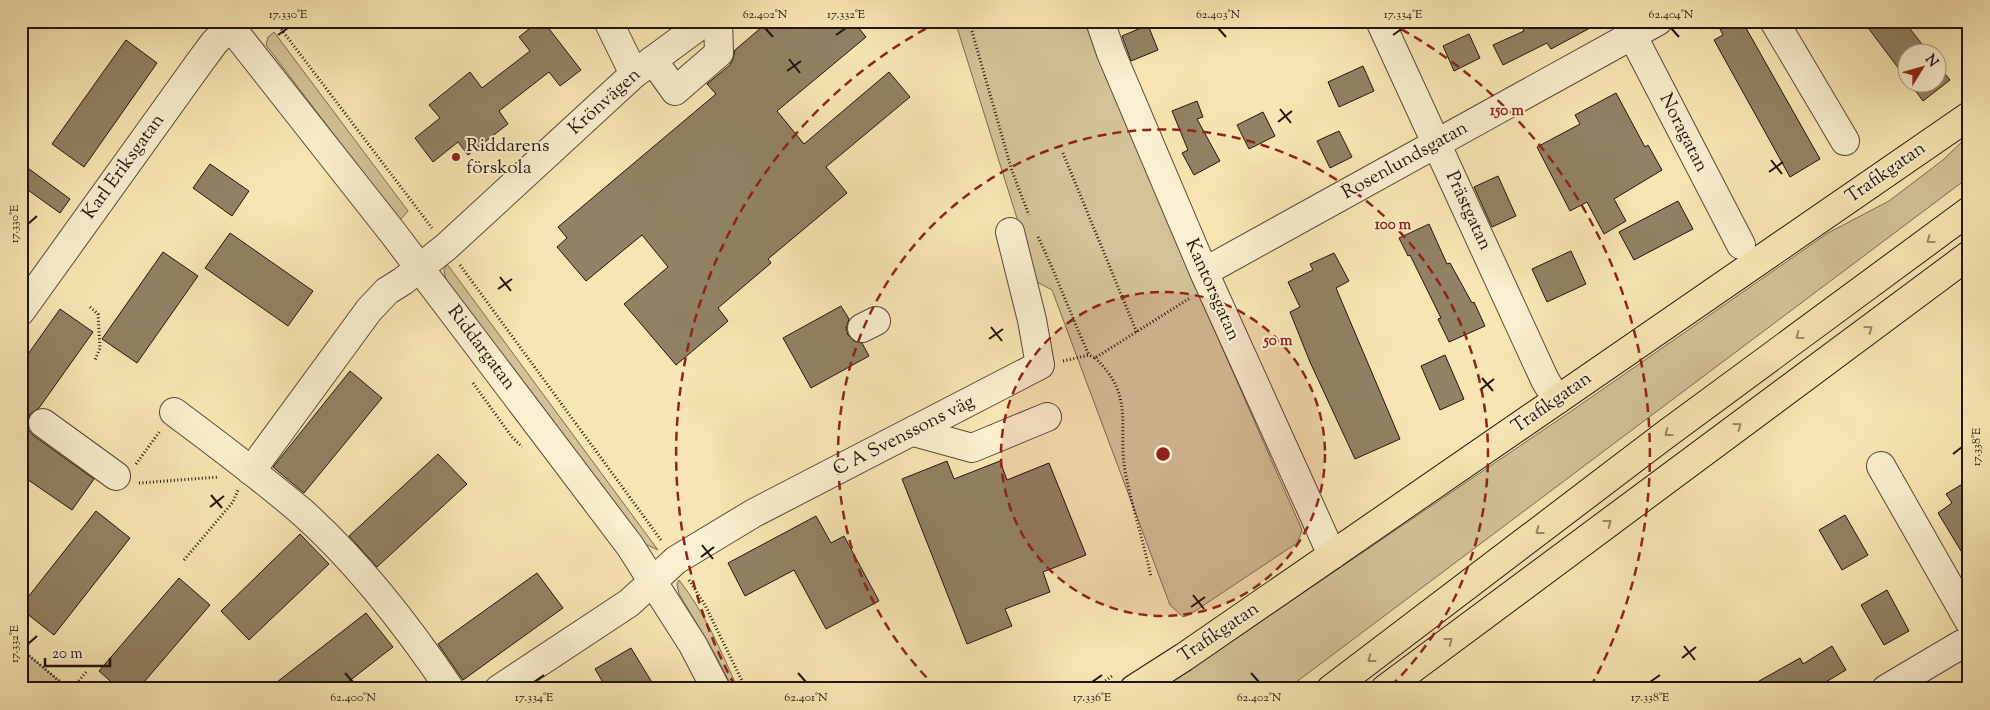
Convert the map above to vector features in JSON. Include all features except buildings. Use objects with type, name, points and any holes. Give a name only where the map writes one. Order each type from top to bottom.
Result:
[{"type":"main road","name":"Trafikgatan","points":[[1134,689],[1184,657],[1969,116]]},
{"type":"main road","points":[[1331,689],[1665,436],[1969,211]]},
{"type":"main road","points":[[1385,689],[1969,255]]},
{"type":"street","points":[[608,21],[643,67],[675,91],[719,53],[718,21]]},
{"type":"street","name":"Krönvägen","points":[[246,467],[369,310],[387,291],[446,247],[643,67],[706,21]]},
{"type":"street","name":"Kantorsgatan","points":[[1100,21],[1111,53],[1207,279],[1332,555]]},
{"type":"street","name":"Prästgatan","points":[[1380,21],[1545,380],[1557,400]]},
{"type":"street","name":"Rosenlundsgatan","points":[[1207,279],[1629,29],[1658,21]]},
{"type":"street","points":[[1774,21],[1845,141]]},
{"type":"street","name":"Riddargatan","points":[[228,24],[420,268],[630,546],[693,646],[716,689]]},
{"type":"street","name":"Karl Eriksgatan","points":[[21,311],[228,24]]},
{"type":"street","name":"Noragatan","points":[[1629,29],[1741,245]]},
{"type":"street","name":"C A Svenssons väg","points":[[499,689],[629,603],[676,560],[754,514],[1040,365],[1032,320],[1025,228]]},
{"type":"street","points":[[174,412],[302,513],[357,569],[418,641],[450,689]]},
{"type":"street","points":[[914,432],[972,448],[1047,418]]},
{"type":"street","points":[[43,423],[126,477]]},
{"type":"street","points":[[1881,466],[1969,621]]},
{"type":"street","points":[[1886,689],[1962,644],[1969,643]]},
{"type":"path","name":"Riddargatan","points":[[275,21],[446,247],[676,560],[705,605],[746,689]]},
{"type":"path","points":[[969,21],[1012,171],[1025,228],[1050,263],[1090,356],[1095,358],[1107,370],[1119,393],[1123,414],[1126,474],[1151,577]]},
{"type":"path","points":[[1063,153],[1137,333]]},
{"type":"path","points":[[1095,358],[1137,333],[1207,279]]},
{"type":"path","points":[[90,308],[98,314],[100,348],[95,360]]},
{"type":"path","points":[[126,477],[174,412]]},
{"type":"path","points":[[126,477],[219,477],[246,467]]},
{"type":"path","points":[[184,560],[233,502],[246,467]]},
{"type":"path","points":[[21,649],[70,689],[87,671]]},
{"type":"shaded area","points":[[955,21],[1093,21],[1187,257],[1190,274],[1302,530],[1297,543],[1189,615],[1183,617],[1170,605],[1052,290],[1037,282]]},
{"type":"shaded area","points":[[274,32],[408,211],[401,219],[398,219],[266,45],[268,37]]},
{"type":"shaded area","points":[[1969,135],[1969,177],[1287,689],[1161,689],[1567,414],[1828,233],[1889,201],[1943,160]]},
{"type":"shaded area","points":[[447,264],[658,550],[645,544],[446,281],[444,270]]},
{"type":"shaded area","points":[[679,580],[705,619],[738,689],[733,689],[715,654],[679,594],[677,584]]},
{"type":"shaded area","points":[[22,650],[69,689],[21,689]]},
{"type":"place","name":"Riddarens förskola","points":[[456,157]]}]
